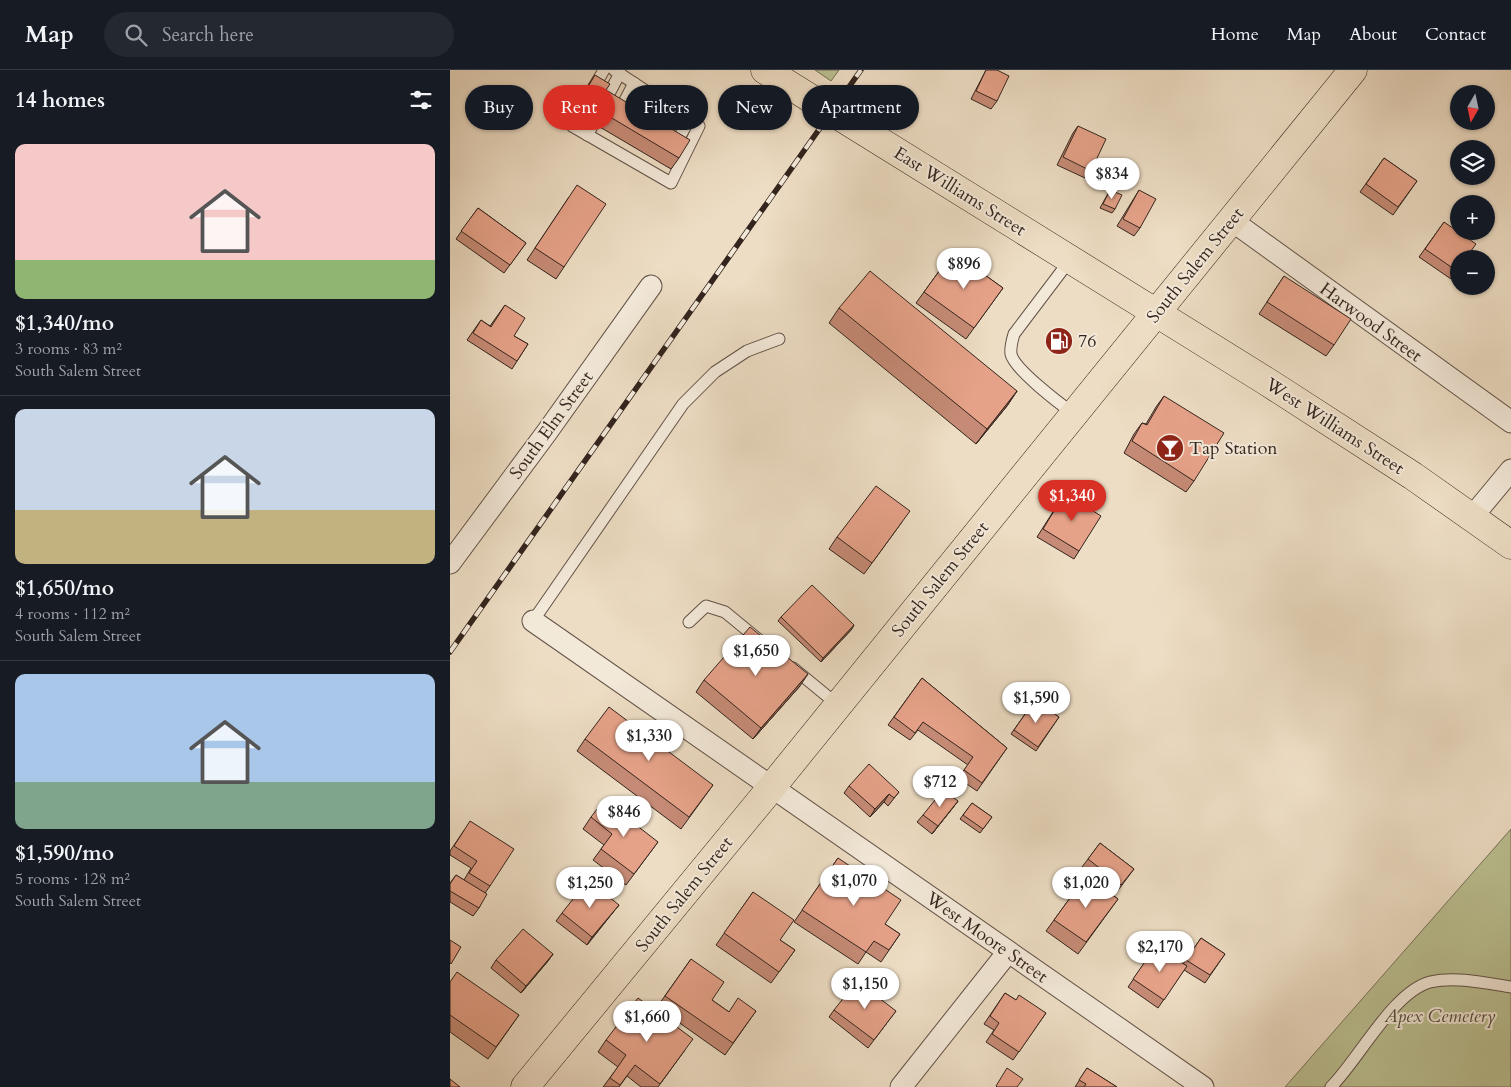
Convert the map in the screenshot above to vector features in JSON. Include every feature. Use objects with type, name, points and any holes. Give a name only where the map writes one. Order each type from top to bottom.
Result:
[{"type":"main road","name":"East Williams Street","points":[[765,70],[1155,313]]},
{"type":"main road","name":"South Salem Street","points":[[525,1087],[771,788],[1073,413],[1353,70]]},
{"type":"main road","name":"West Williams Street","points":[[1155,313],[1357,439],[1511,545]]},
{"type":"street","name":"Harwood Street","points":[[1231,220],[1511,422]]},
{"type":"street","name":"South Elm Street","points":[[450,563],[547,432],[651,286]]},
{"type":"street","points":[[1472,517],[1511,470]]},
{"type":"street","name":"West Moore Street","points":[[533,621],[1203,1087]]},
{"type":"street","points":[[901,1087],[1008,952]]},
{"type":"lane","points":[[595,85],[604,70]]},
{"type":"lane","points":[[611,85],[617,72],[637,85]]},
{"type":"lane","points":[[618,114],[634,83]]},
{"type":"lane","points":[[579,130],[621,154],[640,158],[661,170],[671,183],[697,130]]},
{"type":"lane","points":[[587,135],[590,130]]},
{"type":"lane","points":[[653,134],[655,130]]},
{"type":"lane","points":[[674,147],[683,130]]},
{"type":"lane","points":[[602,143],[608,132]]},
{"type":"lane","points":[[621,154],[627,143]]},
{"type":"lane","points":[[1070,260],[1014,334],[1010,345],[1014,362],[1056,401],[1073,413]]},
{"type":"lane","points":[[533,621],[683,404],[715,372],[747,351],[779,339]]},
{"type":"lane","points":[[689,622],[706,606],[725,612],[770,649]]},
{"type":"lane","points":[[784,661],[838,705]]},
{"type":"lane","points":[[1331,1087],[1347,1071],[1382,1023],[1408,993],[1430,982],[1442,980],[1511,986]]},
{"type":"green space","points":[[815,70],[839,70],[831,81]]},
{"type":"green space","name":"Apex Cemetery","points":[[1511,829],[1511,1087],[1285,1087]]},
{"type":"building","points":[[986,70],[997,70],[1009,76],[997,101],[976,91]]},
{"type":"building","points":[[595,75],[610,84],[609,85],[589,85]]},
{"type":"building","points":[[615,95],[625,101],[625,126],[615,120]]},
{"type":"building","points":[[1078,126],[1106,139],[1091,171],[1063,157]]},
{"type":"building","points":[[632,130],[673,130],[690,140],[679,158]]},
{"type":"building","points":[[1384,158],[1417,181],[1398,207],[1366,184]]},
{"type":"building","points":[[577,185],[606,204],[564,267],[535,248]]},
{"type":"building","points":[[1110,190],[1122,195],[1115,209],[1103,204]]},
{"type":"building","points":[[1139,190],[1156,199],[1140,228],[1123,219]]},
{"type":"building","points":[[478,208],[526,243],[510,265],[461,231]]},
{"type":"building","points":[[1444,222],[1450,226],[1450,240],[1470,240],[1476,244],[1472,250],[1450,250],[1450,266],[1425,249]]},
{"type":"building","points":[[953,252],[1003,288],[974,328],[924,292]]},
{"type":"building","points":[[870,271],[1017,391],[987,429],[839,308]]},
{"type":"building","points":[[1284,276],[1351,319],[1334,345],[1267,302]]},
{"type":"building","points":[[505,305],[525,318],[514,336],[528,344],[517,361],[473,333],[481,320],[491,327]]},
{"type":"building","name":"Tap Station","points":[[1164,396],[1224,433],[1194,481],[1132,441],[1142,423],[1147,425]]},
{"type":"building","points":[[876,486],[910,511],[872,563],[837,537]]},
{"type":"building","points":[[1065,493],[1101,516],[1079,551],[1043,529]]},
{"type":"building","points":[[812,585],[854,625],[823,658],[781,617]]},
{"type":"building","points":[[750,627],[808,674],[761,728],[704,680]]},
{"type":"building","points":[[922,678],[1007,748],[982,783],[964,770],[973,757],[923,722],[915,733],[894,717]]},
{"type":"building","points":[[1035,700],[1059,717],[1038,747],[1014,730]]},
{"type":"building","points":[[609,707],[713,785],[689,817],[585,739]]},
{"type":"building","points":[[869,764],[899,792],[894,798],[889,794],[875,809],[849,786]]},
{"type":"building","points":[[943,790],[958,801],[938,826],[923,815]]},
{"type":"building","points":[[604,800],[658,842],[634,874],[601,849],[612,834],[591,817]]},
{"type":"building","points":[[972,803],[992,817],[983,829],[963,815]]},
{"type":"building","points":[[470,821],[514,849],[490,886],[469,873],[477,861],[454,846]]},
{"type":"building","points":[[1100,843],[1134,869],[1121,885],[1088,859]]},
{"type":"building","points":[[838,858],[901,900],[885,924],[900,934],[889,950],[874,941],[866,952],[802,910]]},
{"type":"building","points":[[456,875],[487,894],[479,908],[450,891],[450,884]]},
{"type":"building","points":[[1086,876],[1118,899],[1086,942],[1054,920]]},
{"type":"building","points":[[588,880],[619,905],[592,937],[562,913]]},
{"type":"building","points":[[753,892],[794,920],[780,940],[795,950],[779,972],[724,933]]},
{"type":"building","points":[[523,929],[553,954],[526,986],[496,960]]},
{"type":"building","points":[[1201,938],[1225,954],[1210,975],[1186,960]]},
{"type":"building","points":[[450,940],[461,947],[451,964],[450,963]]},
{"type":"building","points":[[1156,946],[1187,966],[1164,1000],[1133,979]]},
{"type":"building","points":[[691,959],[724,982],[712,1000],[729,1012],[738,998],[756,1011],[733,1043],[665,996]]},
{"type":"building","points":[[457,972],[519,1015],[496,1047],[450,1015],[450,982]]},
{"type":"building","points":[[857,981],[896,1011],[874,1040],[834,1010]]},
{"type":"building","points":[[1005,993],[1016,1000],[1019,995],[1046,1013],[1019,1052],[992,1034],[999,1023],[990,1016]]},
{"type":"building","points":[[638,998],[693,1039],[660,1084],[635,1065],[620,1085],[610,1078],[626,1055],[606,1040]]},
{"type":"building","points":[[1007,1068],[1023,1079],[1017,1087],[997,1087],[996,1086]]},
{"type":"building","points":[[1087,1068],[1117,1087],[1084,1087],[1086,1084],[1079,1080]]},
{"type":"building","points":[[450,1079],[460,1087],[450,1087]]},
{"type":"railway","points":[[450,652],[861,70]]},
{"type":"place","name":"76","points":[[1059,341]]},
{"type":"place","name":"Tap Station","points":[[1170,448]]}]
